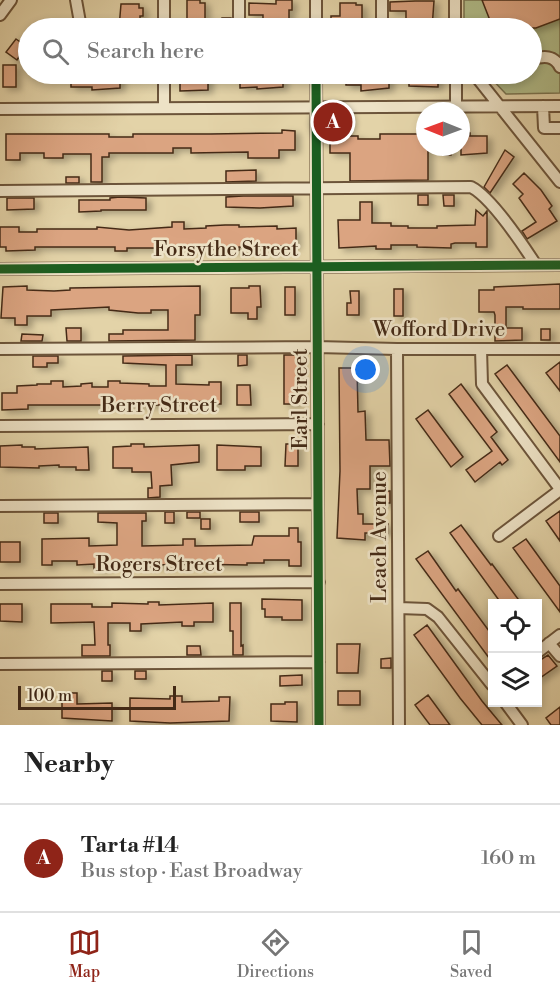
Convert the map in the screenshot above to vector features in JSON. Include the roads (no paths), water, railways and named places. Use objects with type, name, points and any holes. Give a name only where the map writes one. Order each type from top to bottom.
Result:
[{"type":"street","points":[[0,15],[11,0]]},
{"type":"street","points":[[76,0],[79,18]]},
{"type":"street","points":[[164,0],[164,18]]},
{"type":"street","points":[[239,0],[239,18]]},
{"type":"street","points":[[316,0],[316,18]]},
{"type":"street","points":[[382,0],[382,18]]},
{"type":"street","points":[[455,0],[455,18]]},
{"type":"street","points":[[542,57],[549,56],[557,61],[560,67]]},
{"type":"street","points":[[164,84],[164,108]]},
{"type":"street","name":"Earl Street","points":[[316,84],[319,725]]},
{"type":"street","points":[[456,84],[456,102]]},
{"type":"street","points":[[482,84],[560,182]]},
{"type":"street","points":[[530,143],[544,128],[543,106]]},
{"type":"street","points":[[470,107],[560,106]]},
{"type":"street","points":[[0,109],[416,107]]},
{"type":"street","points":[[544,128],[560,128]]},
{"type":"street","points":[[0,191],[471,187],[482,194],[519,239],[536,265]]},
{"type":"street","name":"Forsythe Street","points":[[0,269],[560,265]]},
{"type":"street","name":"Wofford Drive","points":[[0,349],[317,347],[560,349]]},
{"type":"street","name":"Leach Avenue","points":[[397,349],[399,725]]},
{"type":"street","points":[[481,349],[482,384],[560,490],[498,536]]},
{"type":"street","name":"Berry Street","points":[[0,426],[318,424]]},
{"type":"street","points":[[0,506],[318,504]]},
{"type":"street","name":"Rogers Street","points":[[0,584],[319,582]]},
{"type":"street","points":[[399,608],[427,609],[438,617],[488,680]]},
{"type":"street","points":[[542,648],[560,635]]},
{"type":"street","points":[[549,643],[560,656]]},
{"type":"street","points":[[0,664],[319,662]]},
{"type":"street","points":[[509,707],[522,725]]},
{"type":"place","name":"Tarta #14","points":[[333,122]]}]
